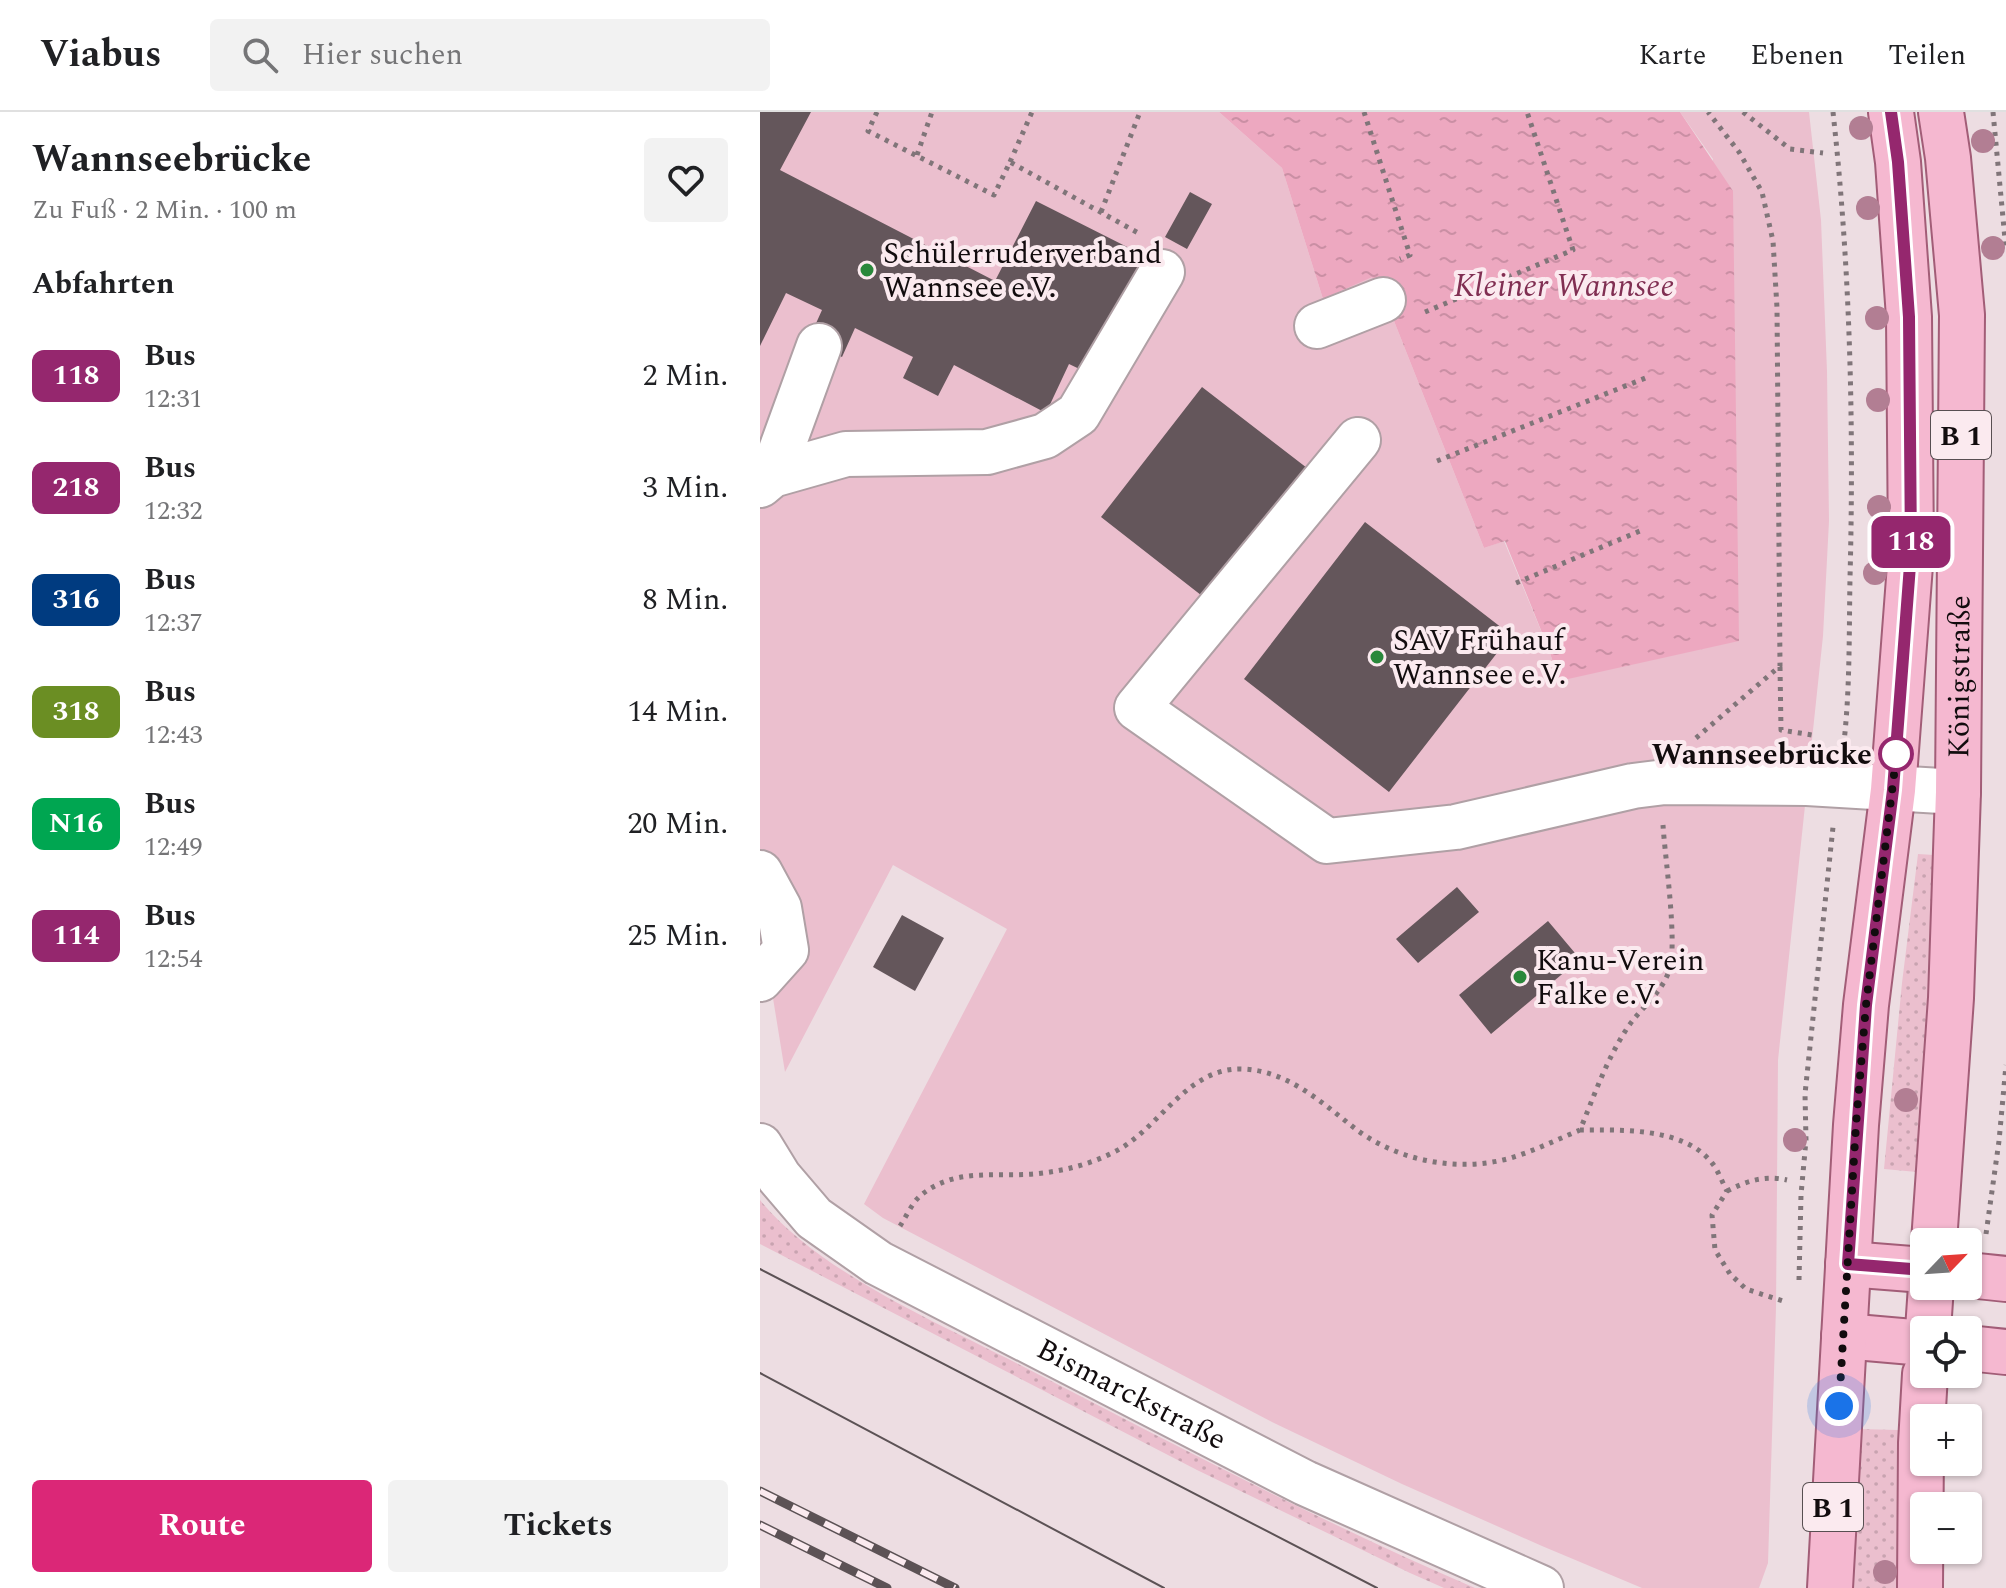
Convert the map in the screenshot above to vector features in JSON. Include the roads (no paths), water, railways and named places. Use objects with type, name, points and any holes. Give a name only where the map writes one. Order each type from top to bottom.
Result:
[{"type":"main road","name":"Königstraße","points":[[1830,1588],[1866,1005],[1893,790],[1911,552],[1909,317],[1898,162],[1891,112]]},
{"type":"main road","name":"Königstraße","points":[[1935,1228],[1951,998],[1958,792],[1962,315],[1941,112]]},
{"type":"main road","points":[[1848,1264],[1910,1269]]},
{"type":"main road","points":[[1982,1276],[2006,1279]]},
{"type":"main road","points":[[1844,1336],[1910,1342]]},
{"type":"main road","points":[[1982,1349],[2006,1352]]},
{"type":"main road","points":[[1920,1588],[1920,1474],[1924,1388]]},
{"type":"street","points":[[766,480],[846,454],[987,452],[1045,436],[1078,414],[1157,256]]},
{"type":"street","points":[[1317,326],[1400,292]]},
{"type":"street","points":[[766,480],[819,346]]},
{"type":"street","points":[[1358,440],[1137,708],[1327,841],[1456,827],[1633,786],[1665,782],[1958,792]]},
{"type":"street","points":[[760,873],[779,908],[786,950],[760,979]]},
{"type":"street","name":"Bismarckstraße","points":[[760,1146],[779,1177],[814,1218],[878,1263],[1305,1483],[1541,1588]]},
{"type":"water","name":"Kleiner Wannsee","points":[[1219,112],[1680,112],[1733,191],[1739,641],[1559,681],[1505,541],[1484,548],[1392,316],[1372,277],[1323,299],[1282,168]]},
{"type":"tram line","points":[[760,1269],[1377,1588]]},
{"type":"tram line","points":[[760,1373],[1164,1588]]},
{"type":"railway","points":[[760,1491],[955,1588]]},
{"type":"railway","points":[[760,1525],[887,1588]]},
{"type":"place","name":"Schülerruderverband Wannsee e.V.","points":[[867,270]]},
{"type":"place","name":"SAV Frühauf Wannsee e.V.","points":[[1377,657]]},
{"type":"place","name":"Wannseebrücke","points":[[1896,754]]},
{"type":"place","name":"Kanu-Verein Falke e.V.","points":[[1520,977]]}]
